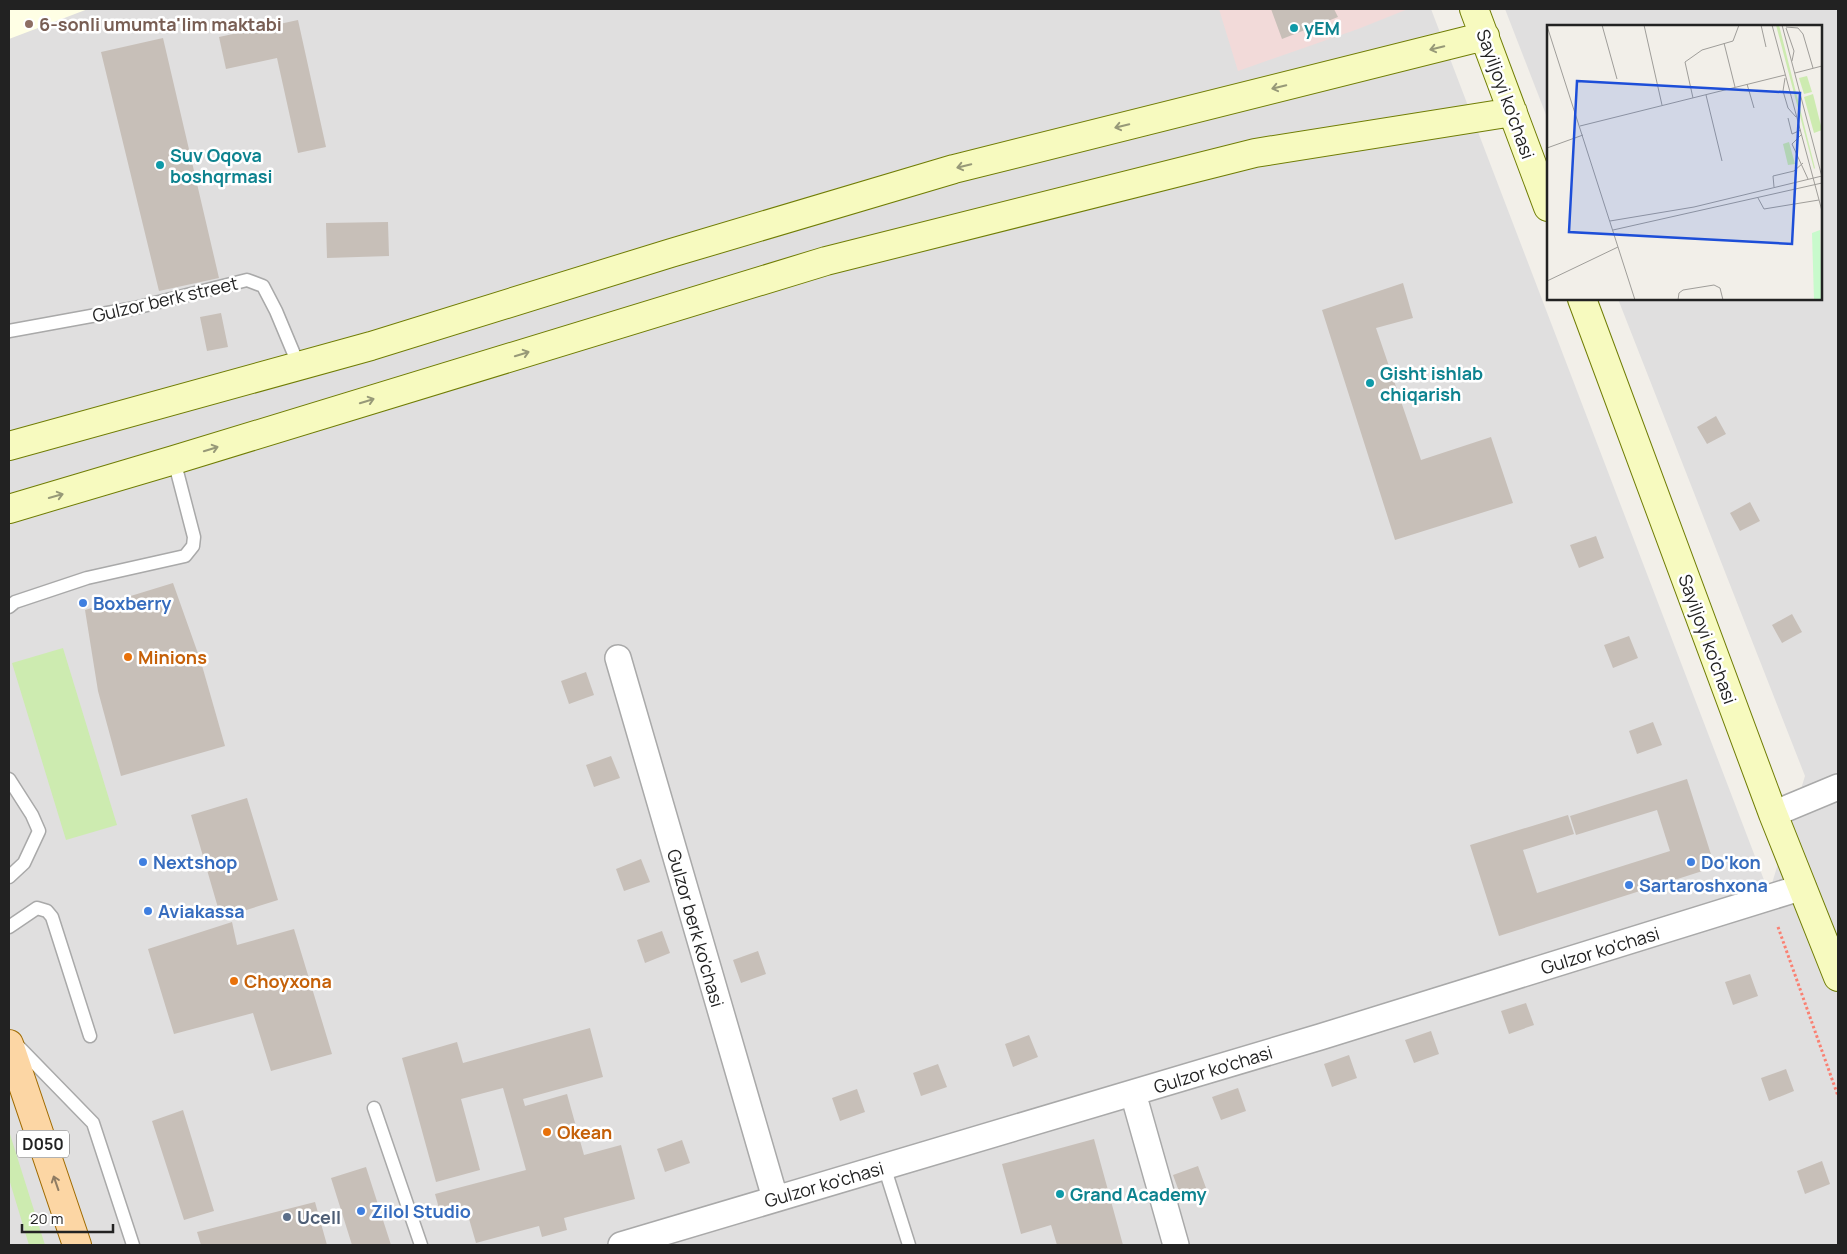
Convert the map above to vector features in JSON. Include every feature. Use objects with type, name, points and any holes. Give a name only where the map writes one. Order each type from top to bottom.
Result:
[{"type":"main road","name":"Sayiljoyi ko'chasi","points":[[1474,9],[1547,204]]},
{"type":"main road","points":[[9,446],[372,346],[680,250],[954,169],[1484,36]]},
{"type":"main road","points":[[9,509],[835,258],[1255,152],[1513,112]]},
{"type":"main road","name":"Sayiljoyi ko'chasi","points":[[1582,300],[1773,814],[1838,977]]},
{"type":"main road","name":"D050","points":[[9,1044],[77,1245]]},
{"type":"street","name":"Gulzor berk ko'chasi","points":[[618,658],[775,1198]]},
{"type":"street","points":[[1773,814],[1838,786]]},
{"type":"street","name":"Gulzor ko'chasi","points":[[621,1245],[1321,1037],[1802,887]]},
{"type":"street","points":[[1133,1093],[1176,1245]]},
{"type":"lane","name":"Gulzor berk street","points":[[9,331],[135,308],[247,280],[263,286],[276,311],[299,366]]},
{"type":"lane","points":[[9,607],[15,602],[86,578],[185,556],[193,546],[194,537],[174,460]]},
{"type":"lane","points":[[9,779],[32,815],[39,831],[24,863],[9,877]]},
{"type":"lane","points":[[9,927],[37,908],[47,911],[52,917],[90,1036]]},
{"type":"lane","points":[[9,1036],[93,1123],[133,1245]]},
{"type":"lane","points":[[374,1108],[421,1245]]},
{"type":"lane","points":[[884,1166],[909,1245]]},
{"type":"path","points":[[1778,928],[1838,1096]]},
{"type":"shaded area","points":[[9,9],[1431,9],[1769,893],[1805,776],[1618,300],[1822,300],[1822,25],[1547,25],[1547,117],[1505,9],[1838,9],[1838,1245],[9,1245]]},
{"type":"shaded area","name":"6-sonli umumta'lim maktabi","points":[[9,9],[88,9],[9,39]]},
{"type":"shaded area","points":[[1219,9],[1408,9],[1358,29],[1238,71]]},
{"type":"green space","points":[[63,648],[117,825],[66,840],[12,663]]},
{"type":"green space","points":[[9,1131],[45,1245],[29,1245],[9,1179]]},
{"type":"building","name":"yEM","points":[[1271,9],[1334,9],[1338,17],[1282,39]]},
{"type":"building","points":[[298,20],[326,147],[298,153],[277,58],[226,69],[219,37]]},
{"type":"building","name":"Suv Oqova boshqrmasi","points":[[163,38],[219,278],[159,291],[101,52]]},
{"type":"building","points":[[388,222],[389,256],[327,258],[326,223]]},
{"type":"building","name":"Gisht ishlab chiqarish","points":[[1403,283],[1413,318],[1376,328],[1421,460],[1491,437],[1513,503],[1395,540],[1322,310]]},
{"type":"building","points":[[221,313],[228,347],[207,351],[200,317]]},
{"type":"building","points":[[1716,416],[1726,434],[1707,444],[1697,427]]},
{"type":"building","points":[[1750,502],[1760,521],[1740,531],[1730,513]]},
{"type":"building","points":[[1596,536],[1604,558],[1579,568],[1570,545]]},
{"type":"building","points":[[173,583],[201,662],[225,746],[121,776],[98,691],[85,610]]},
{"type":"building","points":[[1792,614],[1802,632],[1782,643],[1772,625]]},
{"type":"building","points":[[1629,636],[1638,658],[1613,668],[1604,645]]},
{"type":"building","points":[[586,672],[594,695],[569,704],[561,681]]},
{"type":"building","points":[[1653,722],[1662,745],[1637,754],[1629,731]]},
{"type":"building","points":[[611,756],[620,778],[594,787],[586,765]]},
{"type":"building","points":[[1687,779],[1715,867],[1499,936],[1470,845],[1568,815],[1574,834],[1523,850],[1537,893],[1670,851],[1657,810],[1576,835],[1570,816]]},
{"type":"building","points":[[247,798],[278,900],[221,918],[191,815]]},
{"type":"building","points":[[641,859],[650,882],[624,891],[616,869]]},
{"type":"building","name":"Choyxona","points":[[232,922],[237,945],[294,929],[332,1054],[271,1071],[253,1013],[174,1034],[148,949]]},
{"type":"building","points":[[662,931],[670,953],[645,963],[637,940]]},
{"type":"building","points":[[758,951],[766,974],[741,983],[733,960]]},
{"type":"building","points":[[1750,974],[1758,996],[1733,1005],[1725,982]]},
{"type":"building","points":[[1526,1003],[1534,1025],[1509,1034],[1501,1011]]},
{"type":"building","name":"Okean","points":[[590,1028],[603,1077],[523,1099],[525,1106],[567,1094],[584,1155],[621,1145],[635,1199],[564,1218],[567,1230],[542,1237],[539,1226],[476,1243],[465,1205],[440,1212],[435,1194],[526,1170],[503,1088],[461,1099],[480,1170],[436,1182],[402,1058],[457,1042],[463,1063]]},
{"type":"building","points":[[1431,1031],[1439,1054],[1414,1063],[1405,1040]]},
{"type":"building","points":[[1029,1035],[1038,1057],[1013,1067],[1005,1044]]},
{"type":"building","points":[[1349,1055],[1357,1078],[1332,1087],[1324,1064]]},
{"type":"building","points":[[938,1064],[947,1087],[921,1096],[913,1073]]},
{"type":"building","points":[[1786,1069],[1794,1091],[1769,1101],[1761,1078]]},
{"type":"building","points":[[1238,1088],[1246,1111],[1221,1120],[1212,1097]]},
{"type":"building","points":[[857,1089],[865,1112],[840,1121],[832,1098]]},
{"type":"building","points":[[183,1110],[214,1211],[184,1220],[152,1121]]},
{"type":"building","name":"Grand Academy","points":[[1094,1139],[1123,1245],[1057,1245],[1051,1225],[1021,1234],[1002,1164]]},
{"type":"building","points":[[682,1140],[690,1163],[665,1172],[657,1149]]},
{"type":"building","points":[[1822,1161],[1830,1184],[1805,1194],[1797,1171]]},
{"type":"building","points":[[1198,1166],[1206,1188],[1181,1197],[1173,1175]]},
{"type":"building","name":"Zilol Studio","points":[[366,1167],[391,1245],[352,1245],[331,1178]]},
{"type":"building","name":"Ucell","points":[[315,1202],[327,1245],[201,1245],[197,1232]]},
{"type":"place","name":"6-sonli umumta'lim maktabi","points":[[29,24]]},
{"type":"place","name":"yEM","points":[[1294,28]]},
{"type":"place","name":"Suv Oqova boshqrmasi","points":[[160,165]]},
{"type":"place","name":"Gisht ishlab chiqarish","points":[[1370,383]]},
{"type":"place","name":"Boxberry","points":[[83,603]]},
{"type":"place","name":"Minions","points":[[128,657]]},
{"type":"place","name":"Nextshop","points":[[143,862]]},
{"type":"place","name":"Do'kon","points":[[1691,862]]},
{"type":"place","name":"Sartaroshxona","points":[[1629,885]]},
{"type":"place","name":"Aviakassa","points":[[148,911]]},
{"type":"place","name":"Choyxona","points":[[234,981]]},
{"type":"place","name":"Okean","points":[[547,1132]]},
{"type":"place","name":"Grand Academy","points":[[1060,1194]]},
{"type":"place","name":"Zilol Studio","points":[[361,1211]]},
{"type":"place","name":"Ucell","points":[[287,1217]]}]
